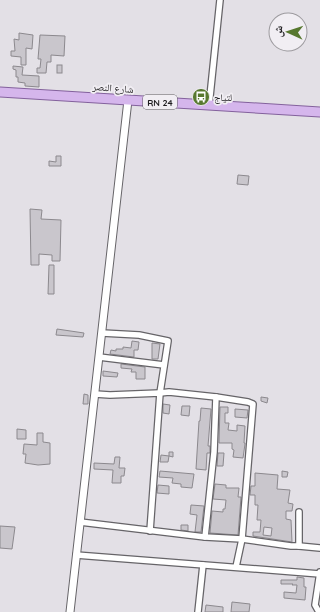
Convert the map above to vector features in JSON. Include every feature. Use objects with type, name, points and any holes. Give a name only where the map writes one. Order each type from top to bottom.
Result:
[{"type":"main road","name":"شارع النصر","points":[[0,92],[320,112]]},
{"type":"street","points":[[209,106],[220,0]]},
{"type":"street","points":[[70,612],[128,100]]},
{"type":"street","points":[[102,333],[139,335],[168,341],[160,393],[150,531]]},
{"type":"street","points":[[99,358],[164,365]]},
{"type":"street","points":[[95,394],[110,395],[169,392],[216,397],[253,404],[242,539],[236,567]]},
{"type":"street","points":[[205,537],[214,452],[216,397]]},
{"type":"street","points":[[299,512],[299,546]]},
{"type":"street","points":[[80,522],[205,537],[242,539],[291,546],[320,548]]},
{"type":"street","points":[[76,555],[320,573],[315,605],[319,612]]},
{"type":"street","points":[[198,612],[203,565]]},
{"type":"building","points":[[19,33],[33,35],[32,49],[26,48],[26,65],[21,65],[21,57],[11,56],[11,51],[15,51],[14,39],[19,40]]},
{"type":"building","points":[[40,35],[65,36],[64,56],[51,55],[51,62],[47,62],[46,73],[37,73],[37,68],[40,68],[41,59],[38,59]]},
{"type":"building","points":[[57,65],[62,65],[62,73],[57,73]]},
{"type":"building","points":[[13,66],[23,67],[22,75],[39,76],[39,87],[25,86],[25,83],[18,82],[16,70],[13,69]]},
{"type":"building","points":[[56,156],[61,156],[61,166],[49,166],[49,161],[56,162]]},
{"type":"building","points":[[238,175],[249,176],[248,185],[237,184]]},
{"type":"building","points":[[30,209],[42,210],[41,219],[61,220],[60,261],[52,261],[52,255],[39,254],[39,265],[31,265]]},
{"type":"building","points":[[49,265],[54,265],[54,294],[48,294]]},
{"type":"building","points":[[57,329],[84,333],[83,337],[56,335]]},
{"type":"building","points":[[132,341],[139,342],[138,350],[134,350],[134,357],[110,354],[111,350],[116,351],[116,349],[123,349],[123,347],[131,348]]},
{"type":"building","points":[[152,343],[160,344],[158,359],[152,359]]},
{"type":"building","points":[[121,364],[145,367],[145,379],[136,379],[136,372],[131,372],[132,369],[121,368]]},
{"type":"building","points":[[103,371],[118,373],[117,377],[103,376]]},
{"type":"building","points":[[84,394],[88,395],[88,404],[83,404]]},
{"type":"building","points":[[261,397],[268,398],[267,403],[261,401]]},
{"type":"building","points":[[163,404],[170,405],[169,414],[163,413]]},
{"type":"building","points":[[182,406],[190,406],[189,416],[181,415]]},
{"type":"building","points":[[220,407],[228,407],[228,413],[225,413],[225,423],[229,423],[228,430],[237,431],[237,425],[245,426],[243,458],[233,457],[234,450],[232,449],[232,443],[219,443]]},
{"type":"building","points":[[201,408],[211,409],[208,446],[210,446],[210,453],[207,453],[206,470],[196,469]]},
{"type":"building","points":[[235,409],[248,410],[247,418],[235,417]]},
{"type":"building","points":[[17,429],[26,430],[26,439],[17,439]]},
{"type":"building","points":[[37,433],[43,433],[43,442],[50,443],[50,464],[38,465],[25,463],[26,454],[23,454],[24,444],[37,445]]},
{"type":"building","points":[[169,452],[173,452],[173,457],[169,456]]},
{"type":"building","points":[[218,453],[224,453],[223,466],[217,466]]},
{"type":"building","points":[[161,455],[169,456],[168,462],[160,462]]},
{"type":"building","points":[[115,457],[120,457],[119,468],[125,468],[124,476],[121,476],[121,483],[112,483],[113,470],[94,469],[94,463],[114,464]]},
{"type":"building","points":[[160,471],[194,474],[192,488],[181,487],[181,484],[172,483],[173,478],[159,477]]},
{"type":"building","points":[[282,471],[288,472],[287,477],[282,477]]},
{"type":"building","points":[[255,473],[278,475],[277,489],[290,490],[288,503],[293,504],[292,511],[286,511],[286,519],[291,520],[292,542],[253,536],[253,532],[260,532],[261,520],[257,520],[258,505],[255,505],[255,495],[250,495],[251,486],[255,486]],"holes":[[[264,527],[272,528],[271,536],[263,535]]]},
{"type":"building","points":[[215,484],[226,485],[226,488],[239,488],[238,497],[241,497],[238,535],[210,533],[212,511],[223,512],[223,509],[225,509],[226,500],[213,499]]},
{"type":"building","points":[[158,485],[169,486],[169,494],[157,493]]},
{"type":"building","points":[[191,505],[204,506],[201,532],[195,532],[197,515],[190,514]]},
{"type":"building","points":[[181,525],[188,525],[188,531],[181,530]]},
{"type":"building","points":[[0,526],[15,527],[12,549],[0,548]]},
{"type":"building","points":[[297,577],[304,578],[304,587],[306,587],[305,600],[284,598],[284,592],[296,593],[297,585],[281,584],[281,580],[297,580]]},
{"type":"building","points":[[232,602],[250,604],[249,612],[231,612]]},
{"type":"building","points":[[206,605],[223,607],[223,612],[205,612]]},
{"type":"place","name":"لتياج","points":[[201,97]]}]
